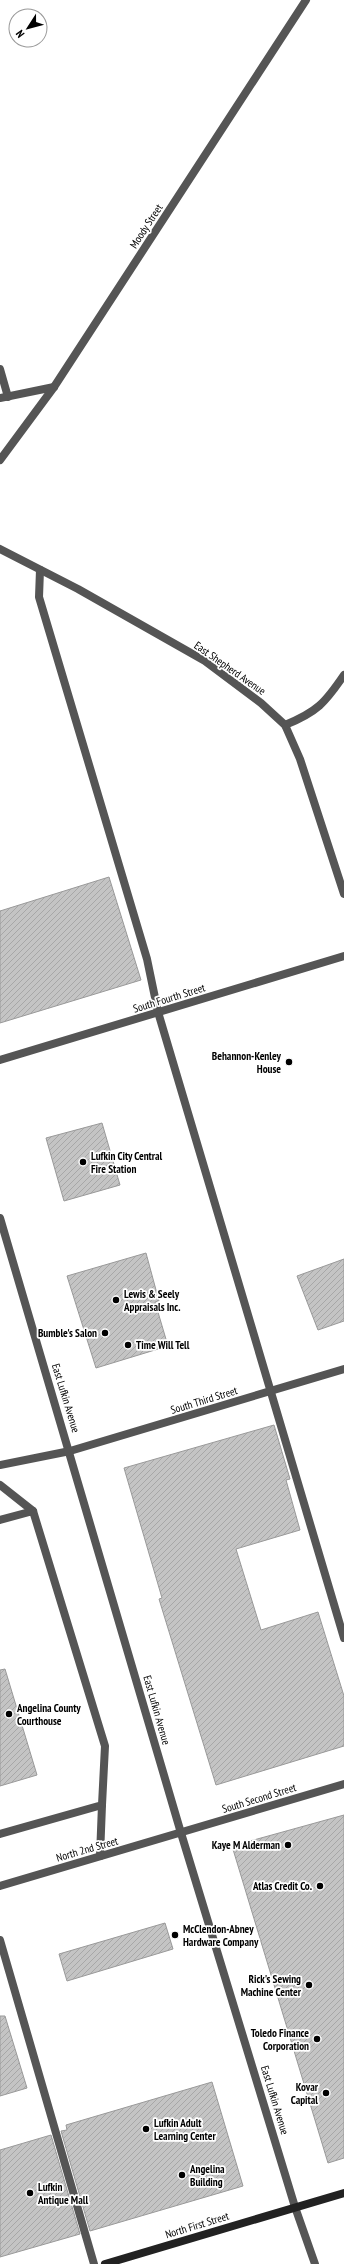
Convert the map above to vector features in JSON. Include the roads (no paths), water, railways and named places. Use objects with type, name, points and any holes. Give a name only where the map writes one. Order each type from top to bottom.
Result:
[{"type":"main road","name":"North First Street","points":[[105,2264],[344,2193]]},
{"type":"street","name":"Moody Street","points":[[0,460],[54,387],[306,0]]},
{"type":"street","points":[[0,369],[4,397],[54,387]]},
{"type":"street","name":"East Shepherd Avenue","points":[[0,549],[205,661],[261,703],[286,725],[300,759],[344,894]]},
{"type":"street","points":[[40,570],[39,597],[147,959],[158,1012],[269,1392],[344,1638]]},
{"type":"street","points":[[286,725],[305,717],[320,708],[344,675]]},
{"type":"street","name":"South Fourth Street","points":[[0,1060],[344,956]]},
{"type":"street","name":"East Lufkin Avenue","points":[[0,1218],[70,1451],[181,1833],[295,2207],[315,2264]]},
{"type":"street","name":"South Third Street","points":[[0,1465],[70,1451],[344,1369]]},
{"type":"street","points":[[0,1485],[33,1511],[105,1746],[100,1856]]},
{"type":"street","points":[[0,1520],[33,1511]]},
{"type":"street","name":"South Second Street","points":[[181,1833],[344,1784]]},
{"type":"street","points":[[0,1834],[102,1805]]},
{"type":"street","name":"North 2nd Street","points":[[0,1886],[181,1833]]},
{"type":"street","points":[[0,1940],[94,2264]]},
{"type":"place","name":"Behannon-Kenley House","points":[[289,1062]]},
{"type":"place","name":"Lufkin City Central Fire Station","points":[[83,1162]]},
{"type":"place","name":"Lewis & Seely Appraisals Inc.","points":[[116,1300]]},
{"type":"place","name":"Bumble's Salon","points":[[105,1333]]},
{"type":"place","name":"Time Will Tell","points":[[128,1345]]},
{"type":"place","name":"Angelina County Courthouse","points":[[9,1714]]},
{"type":"place","name":"Kaye M Alderman","points":[[288,1845]]},
{"type":"place","name":"Atlas Credit Co.","points":[[320,1886]]},
{"type":"place","name":"McClendon-Abney Hardware Company","points":[[175,1935]]},
{"type":"place","name":"Rick's Sewing Machine Center","points":[[309,1985]]},
{"type":"place","name":"Toledo Finance Corporation","points":[[317,2039]]},
{"type":"place","name":"Kovar Capital","points":[[326,2093]]},
{"type":"place","name":"Lufkin Adult Learning Center","points":[[146,2129]]},
{"type":"place","name":"Angelina Building","points":[[182,2175]]},
{"type":"place","name":"Lufkin Antique Mall","points":[[30,2193]]}]
